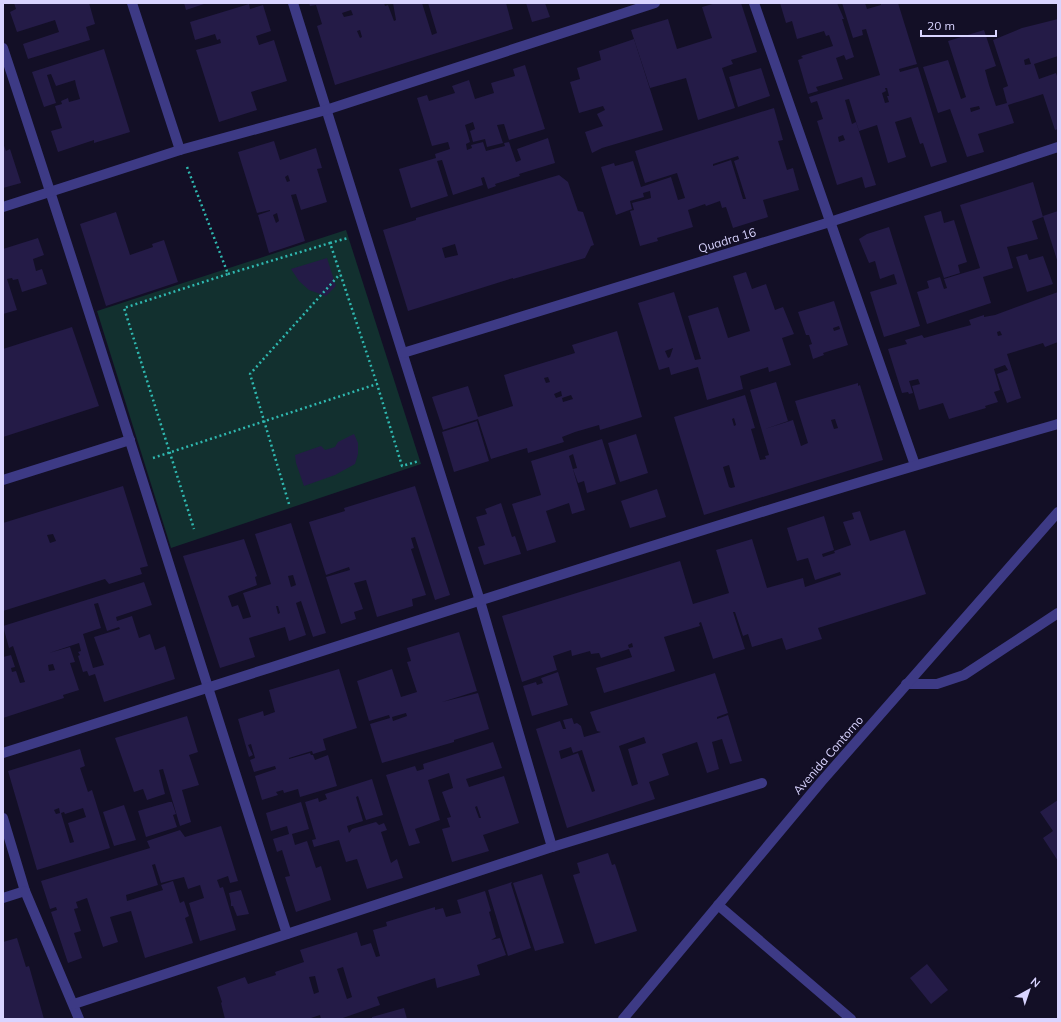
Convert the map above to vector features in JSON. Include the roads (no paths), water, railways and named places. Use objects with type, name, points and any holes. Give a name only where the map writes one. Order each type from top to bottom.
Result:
[{"type":"street","points":[[132,3],[180,150]]},
{"type":"street","points":[[293,3],[480,601],[552,848]]},
{"type":"street","points":[[3,207],[180,150],[326,110],[655,3]]},
{"type":"street","points":[[754,3],[915,465]]},
{"type":"street","points":[[3,48],[138,463],[207,688],[287,934]]},
{"type":"street","name":"Quadra 16","points":[[403,353],[830,222],[1058,147]]},
{"type":"street","points":[[3,753],[480,601],[915,465],[1058,424]]},
{"type":"street","points":[[3,480],[130,440]]},
{"type":"street","name":"Avenida Contorno","points":[[623,1019],[821,782],[1058,512]]},
{"type":"street","points":[[906,684],[937,684],[964,676],[1058,613]]},
{"type":"street","points":[[74,1004],[552,848],[762,783]]},
{"type":"street","points":[[3,818],[25,891],[74,1004],[78,1019]]},
{"type":"street","points":[[3,898],[25,891]]},
{"type":"street","points":[[718,905],[850,1019]]}]
